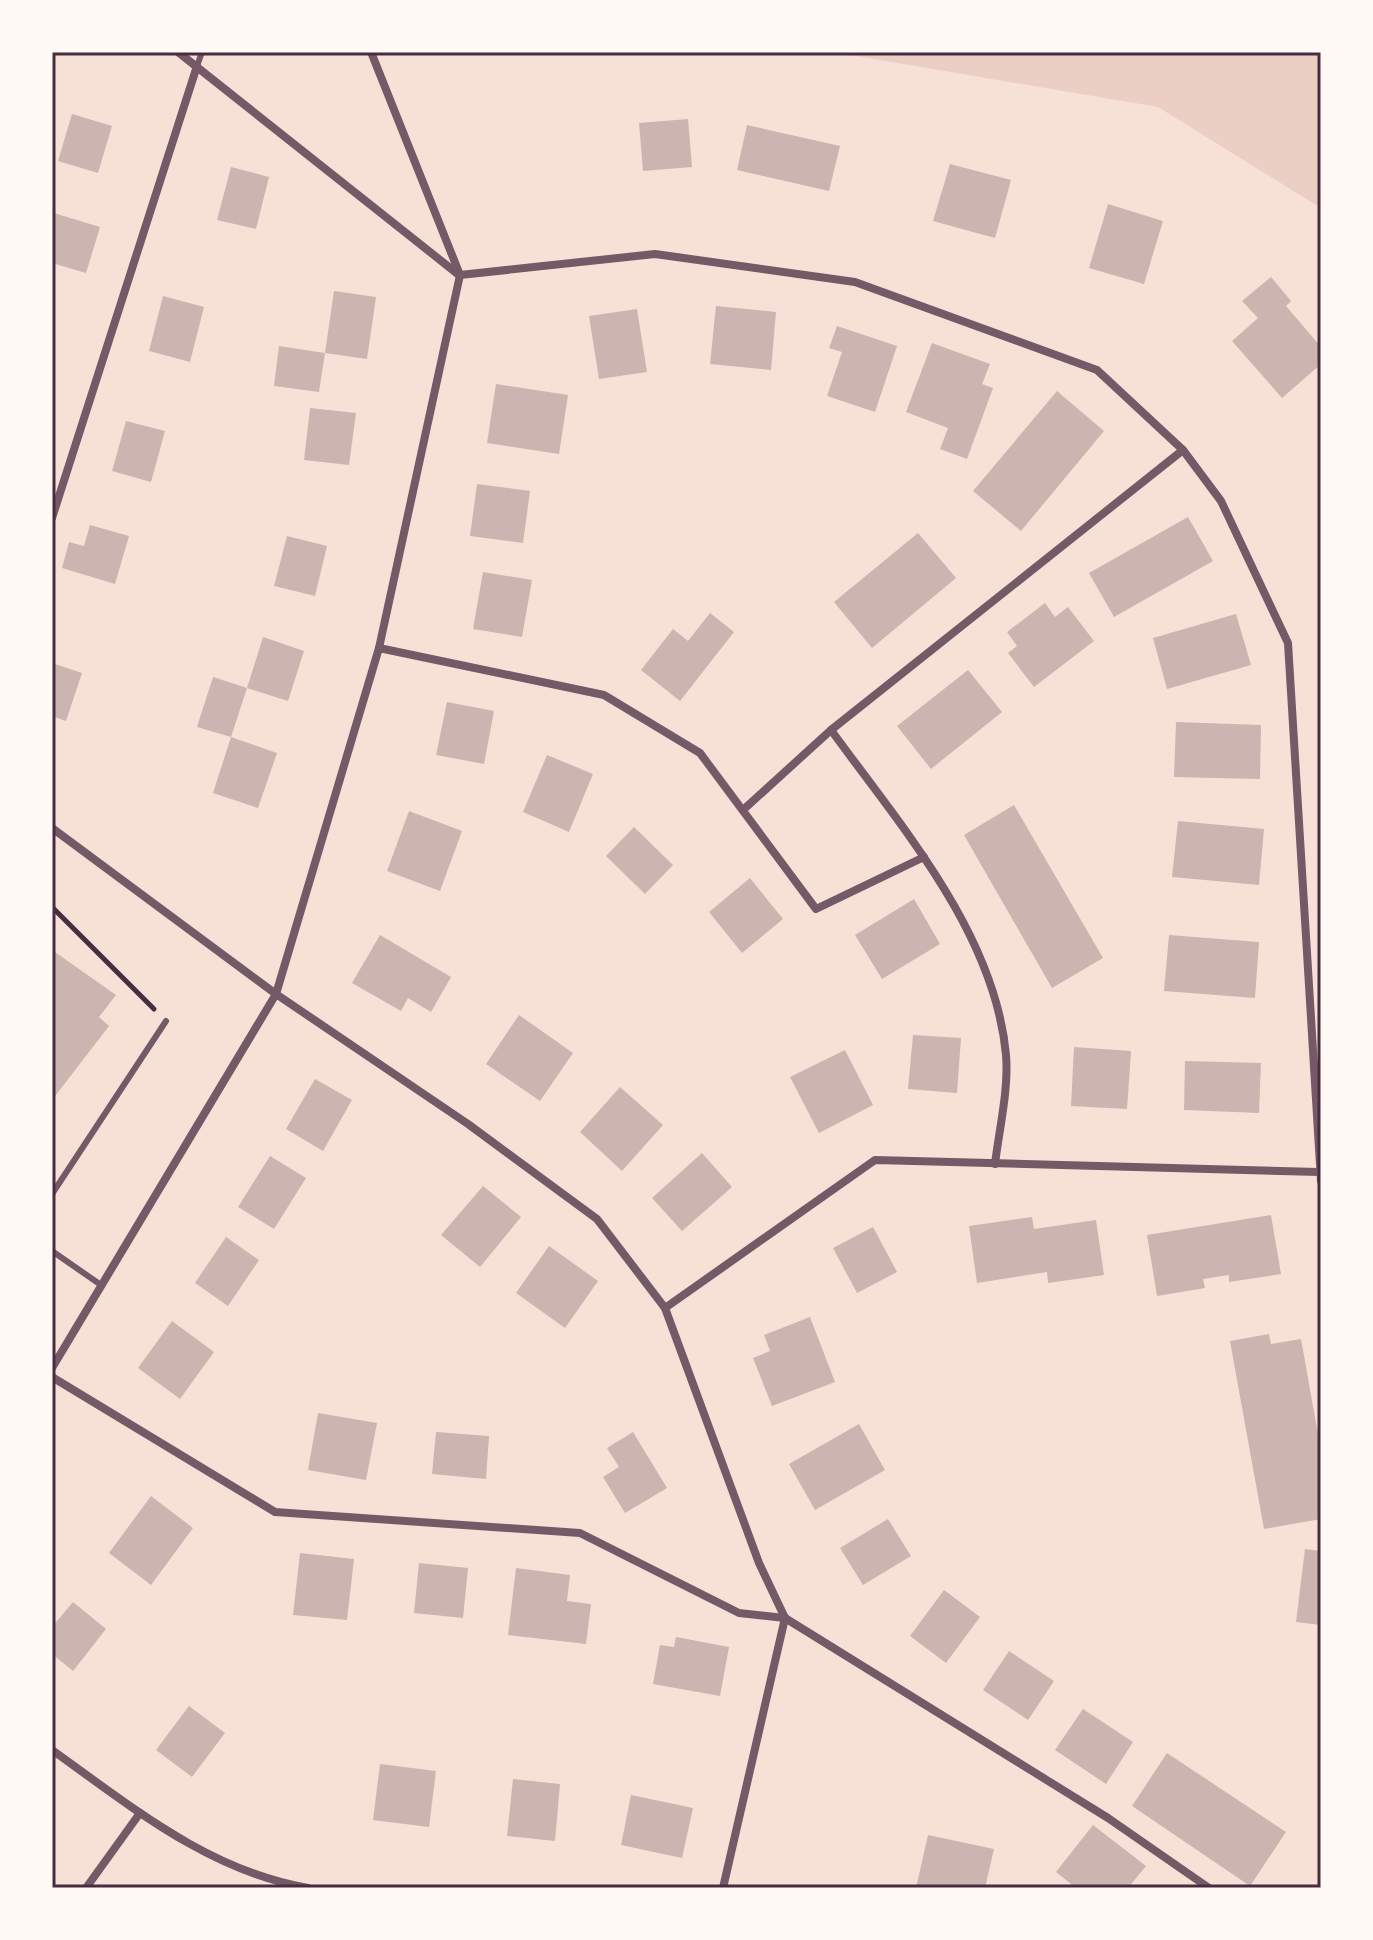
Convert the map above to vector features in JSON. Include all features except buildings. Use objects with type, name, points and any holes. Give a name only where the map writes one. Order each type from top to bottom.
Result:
[{"type":"street","points":[[178,52],[460,275],[655,254],[855,282],[1097,370],[1183,450],[1221,501],[1288,643],[1320,1176],[875,1160],[665,1308]]},
{"type":"street","points":[[52,1368],[276,994],[379,648],[460,275],[371,52]]},
{"type":"street","points":[[52,518],[197,66]]},
{"type":"street","points":[[743,810],[831,730],[1183,450]]},
{"type":"street","points":[[379,648],[604,695],[700,753],[816,909],[924,857]]},
{"type":"street","points":[[831,730],[924,857],[988,972],[1006,1056],[995,1164]]},
{"type":"street","points":[[52,828],[276,994],[468,1124],[597,1219],[665,1308],[759,1563],[785,1618],[723,1888]]},
{"type":"street","points":[[52,1377],[275,1512],[580,1533],[739,1613],[785,1618],[1108,1818],[1209,1888]]},
{"type":"street","points":[[52,1750],[140,1813],[233,1868],[308,1888]]},
{"type":"street","points":[[86,1888],[140,1813]]},
{"type":"lane","points":[[197,66],[202,52]]},
{"type":"lane","points":[[52,1194],[166,1021]]},
{"type":"lane","points":[[52,1219],[52,1245]]},
{"type":"lane","points":[[52,1251],[101,1285]]},
{"type":"path","points":[[52,907],[166,1021]]},
{"type":"shaded area","points":[[832,52],[1321,52],[1321,208],[1158,107]]}]
